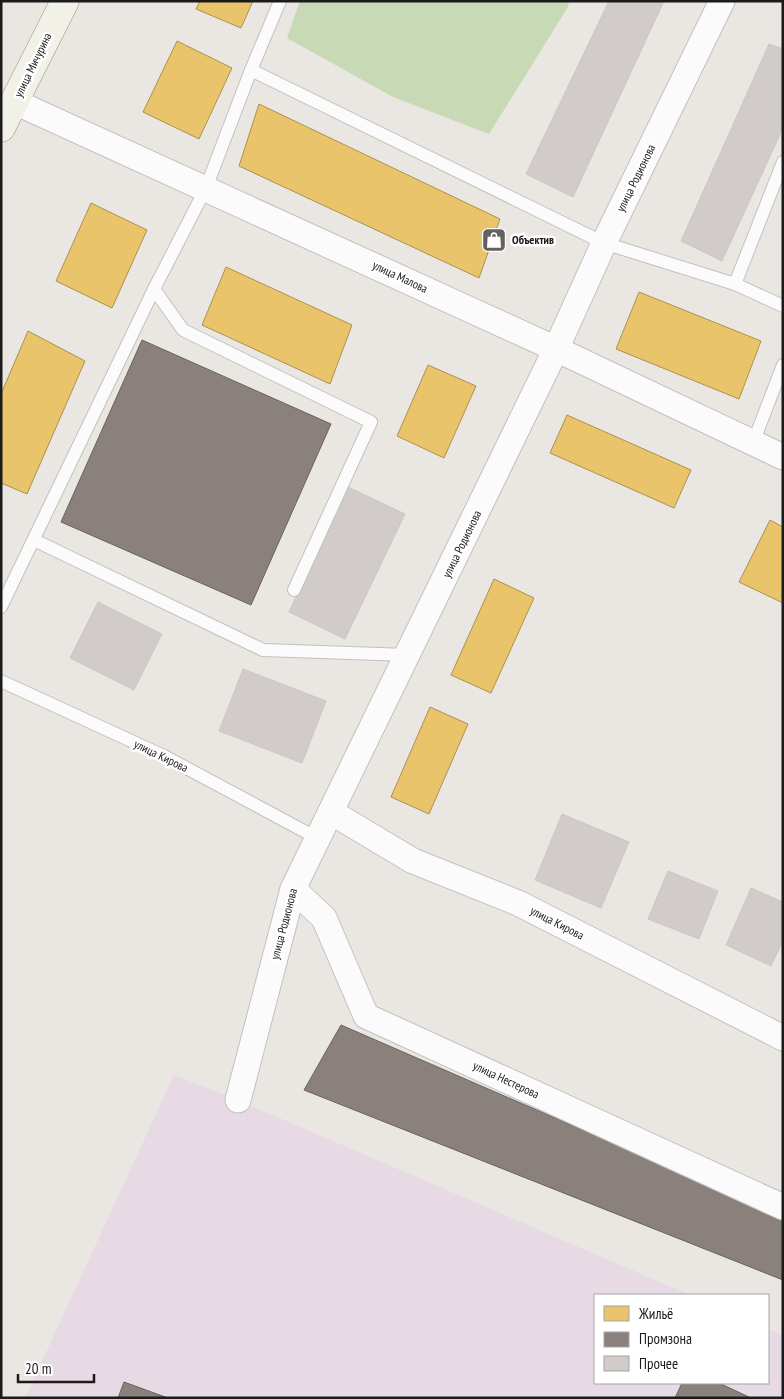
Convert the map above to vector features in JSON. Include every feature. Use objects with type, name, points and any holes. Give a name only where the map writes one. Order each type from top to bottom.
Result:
[{"type":"main road","name":"улица Мичурина","points":[[1,128],[65,1]]},
{"type":"street","name":"улица Родионова","points":[[238,1100],[293,889],[556,349],[604,243],[722,1]]},
{"type":"street","name":"улица Малова","points":[[14,102],[556,349],[783,457]]},
{"type":"street","name":"улица Кирова","points":[[331,812],[413,861],[518,903],[783,1038]]},
{"type":"street","name":"улица Нестерова","points":[[293,889],[324,918],[366,1016],[783,1207]]},
{"type":"lane","points":[[1,606],[154,289],[206,188],[251,70],[280,1]]},
{"type":"lane","points":[[251,70],[604,243],[735,284],[783,306]]},
{"type":"lane","points":[[735,284],[783,162]]},
{"type":"lane","points":[[154,289],[182,330],[370,422],[294,590]]},
{"type":"lane","points":[[753,443],[783,365]]},
{"type":"lane","points":[[34,540],[262,650],[408,655]]},
{"type":"lane","name":"улица Кирова","points":[[1,681],[164,756],[317,838]]},
{"type":"shaded area","points":[[174,1075],[238,1100],[688,1294],[594,1294],[594,1384],[769,1384],[769,1329],[783,1335],[783,1398],[25,1398]]},
{"type":"green space","points":[[300,1],[569,1],[568,7],[489,134],[393,97],[287,38]]},
{"type":"building: Жильё","points":[[200,1],[253,1],[241,28],[196,9]]},
{"type":"building: Жильё","points":[[177,41],[232,68],[199,139],[143,112]]},
{"type":"building: Жильё","points":[[259,104],[500,219],[479,278],[239,166]]},
{"type":"building: Жильё","points":[[91,203],[147,230],[112,308],[56,281]]},
{"type":"building: Жильё","points":[[226,267],[352,325],[330,384],[202,325]]},
{"type":"building: Жильё","points":[[639,292],[761,341],[739,399],[616,349]]},
{"type":"building: Жильё","points":[[28,331],[85,361],[27,494],[1,483],[1,394]]},
{"type":"building: Жильё","points":[[428,365],[476,386],[444,458],[397,436]]},
{"type":"building: Жильё","points":[[567,415],[691,470],[674,508],[550,453]]},
{"type":"building: Жильё","points":[[770,520],[783,527],[783,603],[739,582]]},
{"type":"building: Жильё","points":[[494,579],[534,598],[491,693],[451,675]]},
{"type":"building: Жильё","points":[[430,707],[468,724],[429,814],[391,797]]},
{"type":"building: Промзона","points":[[142,340],[331,424],[251,605],[61,522]]},
{"type":"building: Промзона","points":[[341,1025],[783,1217],[783,1280],[304,1090]]},
{"type":"building: Промзона","points":[[124,1382],[168,1398],[118,1398]]},
{"type":"building: Промзона","points":[[682,1384],[721,1384],[751,1398],[675,1398]]},
{"type":"building: Прочее","points":[[609,1],[664,1],[573,197],[526,174]]},
{"type":"building: Прочее","points":[[769,44],[783,49],[783,128],[722,261],[681,241]]},
{"type":"building: Прочее","points":[[348,487],[405,514],[345,639],[289,612]]},
{"type":"building: Прочее","points":[[98,602],[162,634],[134,690],[70,658]]},
{"type":"building: Прочее","points":[[243,669],[326,701],[302,763],[219,731]]},
{"type":"building: Прочее","points":[[562,814],[629,842],[601,908],[535,880]]},
{"type":"building: Прочее","points":[[668,871],[718,891],[699,939],[648,919]]},
{"type":"building: Прочее","points":[[751,888],[783,902],[783,941],[771,966],[726,945]]},
{"type":"place","name":"Объектив","points":[[494,240]]}]
